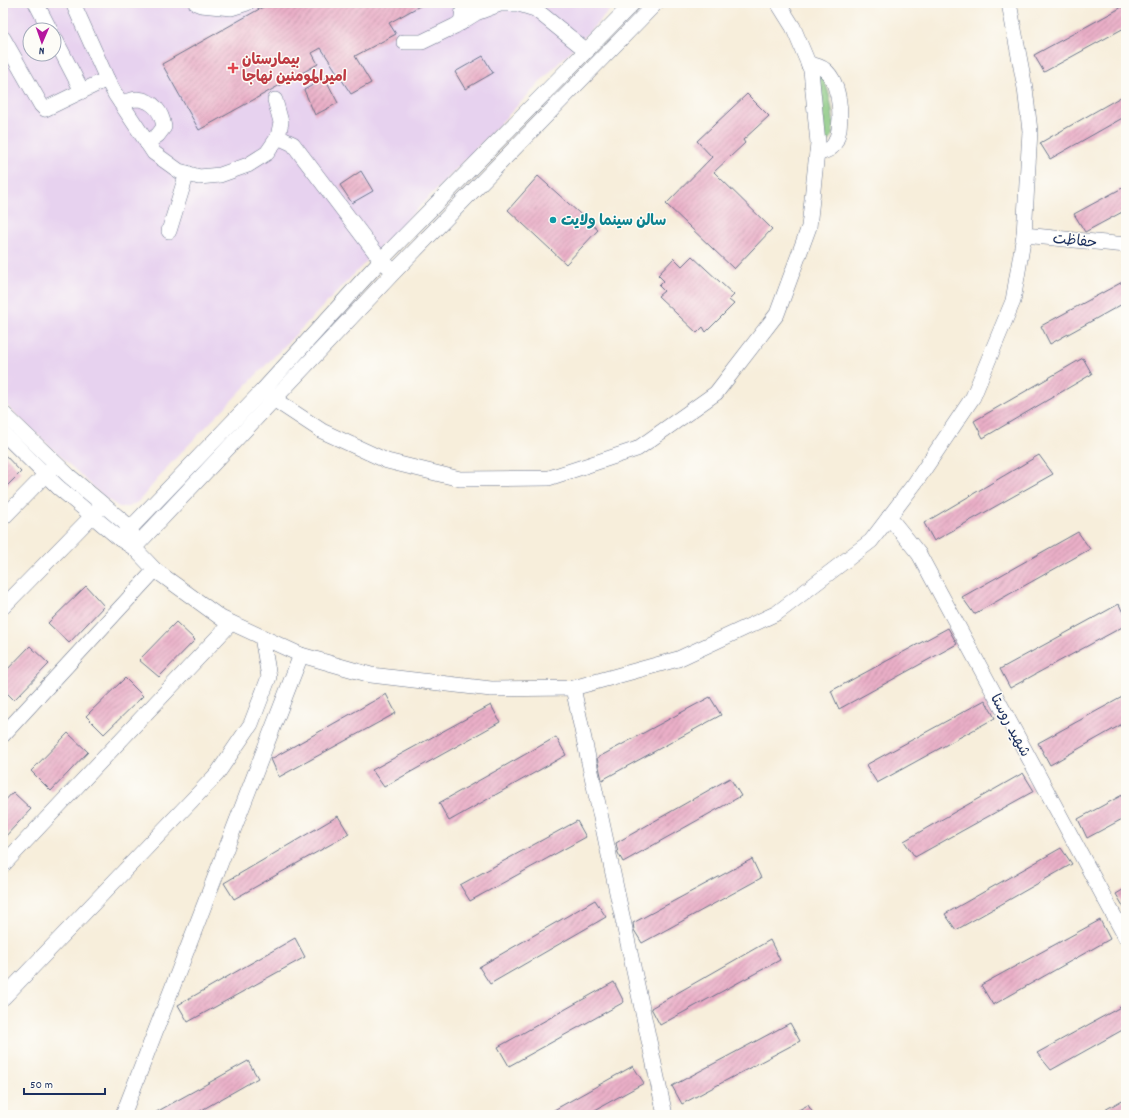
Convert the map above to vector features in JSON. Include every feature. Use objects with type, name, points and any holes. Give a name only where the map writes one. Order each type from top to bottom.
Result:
[{"type":"street","points":[[36,3],[46,22]]},
{"type":"street","points":[[73,3],[107,79],[121,103],[154,153],[179,171],[199,177],[220,174],[248,165],[267,153],[278,137],[281,122],[275,100]]},
{"type":"street","points":[[196,3],[201,5],[231,8],[247,3]]},
{"type":"street","points":[[461,23],[464,3]]},
{"type":"street","points":[[404,42],[422,42],[461,23],[476,13],[505,3],[536,6],[587,51]]},
{"type":"street","points":[[120,539],[263,390],[381,260],[633,3]]},
{"type":"street","points":[[134,548],[394,272],[656,3]]},
{"type":"street","points":[[263,390],[275,400],[322,431],[387,461],[460,479],[549,478],[637,449],[716,393],[777,314],[809,227],[818,143],[810,70],[793,27],[778,3]]},
{"type":"street","points":[[3,433],[45,475],[120,539],[134,548],[155,570],[222,618],[301,655],[371,675],[491,689],[573,688],[678,659],[777,613],[871,541],[915,483],[974,397],[1013,302],[1024,235],[1030,131],[1025,88],[1009,3]]},
{"type":"street","points":[[3,38],[41,105],[45,108],[107,79]]},
{"type":"street","points":[[62,52],[82,91]]},
{"type":"street","points":[[808,64],[820,66],[826,70],[837,91],[841,110],[840,129],[833,146],[817,154]]},
{"type":"street","points":[[121,103],[136,99],[149,102],[158,109],[164,127],[158,135],[147,143]]},
{"type":"street","points":[[278,137],[293,144],[381,260],[394,272]]},
{"type":"street","points":[[169,231],[187,173]]},
{"type":"street","name":"حفاظت","points":[[1024,235],[1126,245]]},
{"type":"street","points":[[3,413],[56,464],[131,528],[134,548]]},
{"type":"street","points":[[3,518],[56,464]]},
{"type":"street","points":[[3,607],[103,504]]},
{"type":"street","name":"شهید روستا","points":[[889,517],[919,554],[1126,938]]},
{"type":"street","points":[[3,735],[155,570]]},
{"type":"street","points":[[3,865],[231,623]]},
{"type":"street","points":[[3,998],[218,774],[251,724],[269,677],[262,637]]},
{"type":"street","points":[[123,1115],[301,655]]},
{"type":"street","points":[[573,688],[666,1115]]},
{"type":"shaded area","points":[[3,3],[617,3],[171,463],[139,501],[129,507],[119,507],[105,498],[3,402]]},
{"type":"green space","points":[[814,70],[826,84],[832,109],[833,134],[830,140],[824,145]]},
{"type":"building","name":"بیمارستان امیرالمومنین نهاجا","points":[[270,3],[425,3],[389,23],[396,34],[355,56],[371,83],[351,94],[321,48],[312,53],[318,64],[199,130],[162,64]]},
{"type":"building","points":[[1126,5],[1126,27],[1044,72],[1034,55]]},
{"type":"building","points":[[483,56],[493,73],[465,89],[455,72]]},
{"type":"building","points":[[325,78],[338,103],[315,115],[304,90]]},
{"type":"building","points":[[747,94],[769,116],[743,140],[745,143],[714,172],[772,229],[734,269],[666,204],[712,157],[697,141]]},
{"type":"building","points":[[1126,94],[1126,116],[1050,159],[1040,143]]},
{"type":"building","points":[[361,171],[373,191],[352,203],[340,185]]},
{"type":"building","name":"سالن سینما ولایت","points":[[538,176],[598,230],[566,264],[508,210]]},
{"type":"building","points":[[1126,186],[1126,210],[1085,232],[1074,214]]},
{"type":"building","points":[[692,256],[734,295],[729,300],[734,304],[706,332],[703,327],[697,333],[658,296],[664,291],[659,286],[664,281],[658,275],[674,258],[682,266]]},
{"type":"building","points":[[1126,280],[1126,302],[1050,344],[1041,326]]},
{"type":"building","points":[[1083,358],[1092,374],[983,438],[974,421]]},
{"type":"building","points":[[3,453],[21,472],[3,490]]},
{"type":"building","points":[[1039,455],[1053,474],[934,541],[924,523]]},
{"type":"building","points":[[1078,532],[1090,549],[974,614],[962,597]]},
{"type":"building","points":[[86,586],[104,606],[69,643],[48,623]]},
{"type":"building","points":[[1119,604],[1126,620],[1126,625],[1010,688],[1000,669]]},
{"type":"building","points":[[176,622],[195,640],[159,677],[139,660]]},
{"type":"building","points":[[948,628],[957,644],[839,709],[831,691]]},
{"type":"building","points":[[30,646],[49,664],[14,700],[3,689],[3,674]]},
{"type":"building","points":[[125,678],[143,696],[104,734],[86,716]]},
{"type":"building","points":[[386,694],[396,713],[279,777],[271,759]]},
{"type":"building","points":[[1126,695],[1126,722],[1050,765],[1038,743]]},
{"type":"building","points":[[710,697],[721,715],[602,780],[597,758]]},
{"type":"building","points":[[985,700],[995,718],[877,783],[866,765]]},
{"type":"building","points":[[491,705],[500,722],[384,787],[372,770]]},
{"type":"building","points":[[68,733],[88,752],[51,791],[31,771]]},
{"type":"building","points":[[556,737],[566,755],[449,821],[439,803]]},
{"type":"building","points":[[1023,773],[1034,791],[915,857],[904,841]]},
{"type":"building","points":[[730,778],[741,796],[623,862],[618,853],[616,843]]},
{"type":"building","points":[[13,792],[31,809],[3,839],[3,803]]},
{"type":"building","points":[[1126,793],[1126,817],[1087,838],[1078,819]]},
{"type":"building","points":[[338,816],[349,834],[234,899],[224,883]]},
{"type":"building","points":[[577,821],[586,837],[470,901],[460,885]]},
{"type":"building","points":[[1061,848],[1072,864],[956,930],[945,914]]},
{"type":"building","points":[[752,859],[761,878],[642,943],[634,930],[633,923]]},
{"type":"building","points":[[1126,888],[1126,911],[1116,894]]},
{"type":"building","points":[[595,900],[606,917],[490,984],[479,967]]},
{"type":"building","points":[[1100,920],[1110,939],[993,1005],[981,985]]},
{"type":"building","points":[[295,938],[305,957],[188,1022],[178,1005]]},
{"type":"building","points":[[770,940],[780,960],[660,1025],[651,1008]]},
{"type":"building","points":[[614,982],[624,1002],[509,1066],[498,1047]]},
{"type":"building","points":[[1126,1004],[1126,1028],[1051,1070],[1037,1053]]},
{"type":"building","points":[[790,1023],[800,1041],[682,1104],[672,1086]]},
{"type":"building","points":[[248,1061],[258,1078],[193,1115],[151,1115]]},
{"type":"building","points":[[633,1066],[644,1083],[586,1115],[545,1115]]},
{"type":"building","points":[[1126,1098],[1126,1115],[1096,1115]]},
{"type":"building","points":[[808,1105],[814,1115],[789,1115]]},
{"type":"place","name":"بیمارستان امیرالمومنین نهاجا","points":[[233,68]]},
{"type":"place","name":"سالن سینما ولایت","points":[[553,220]]}]
